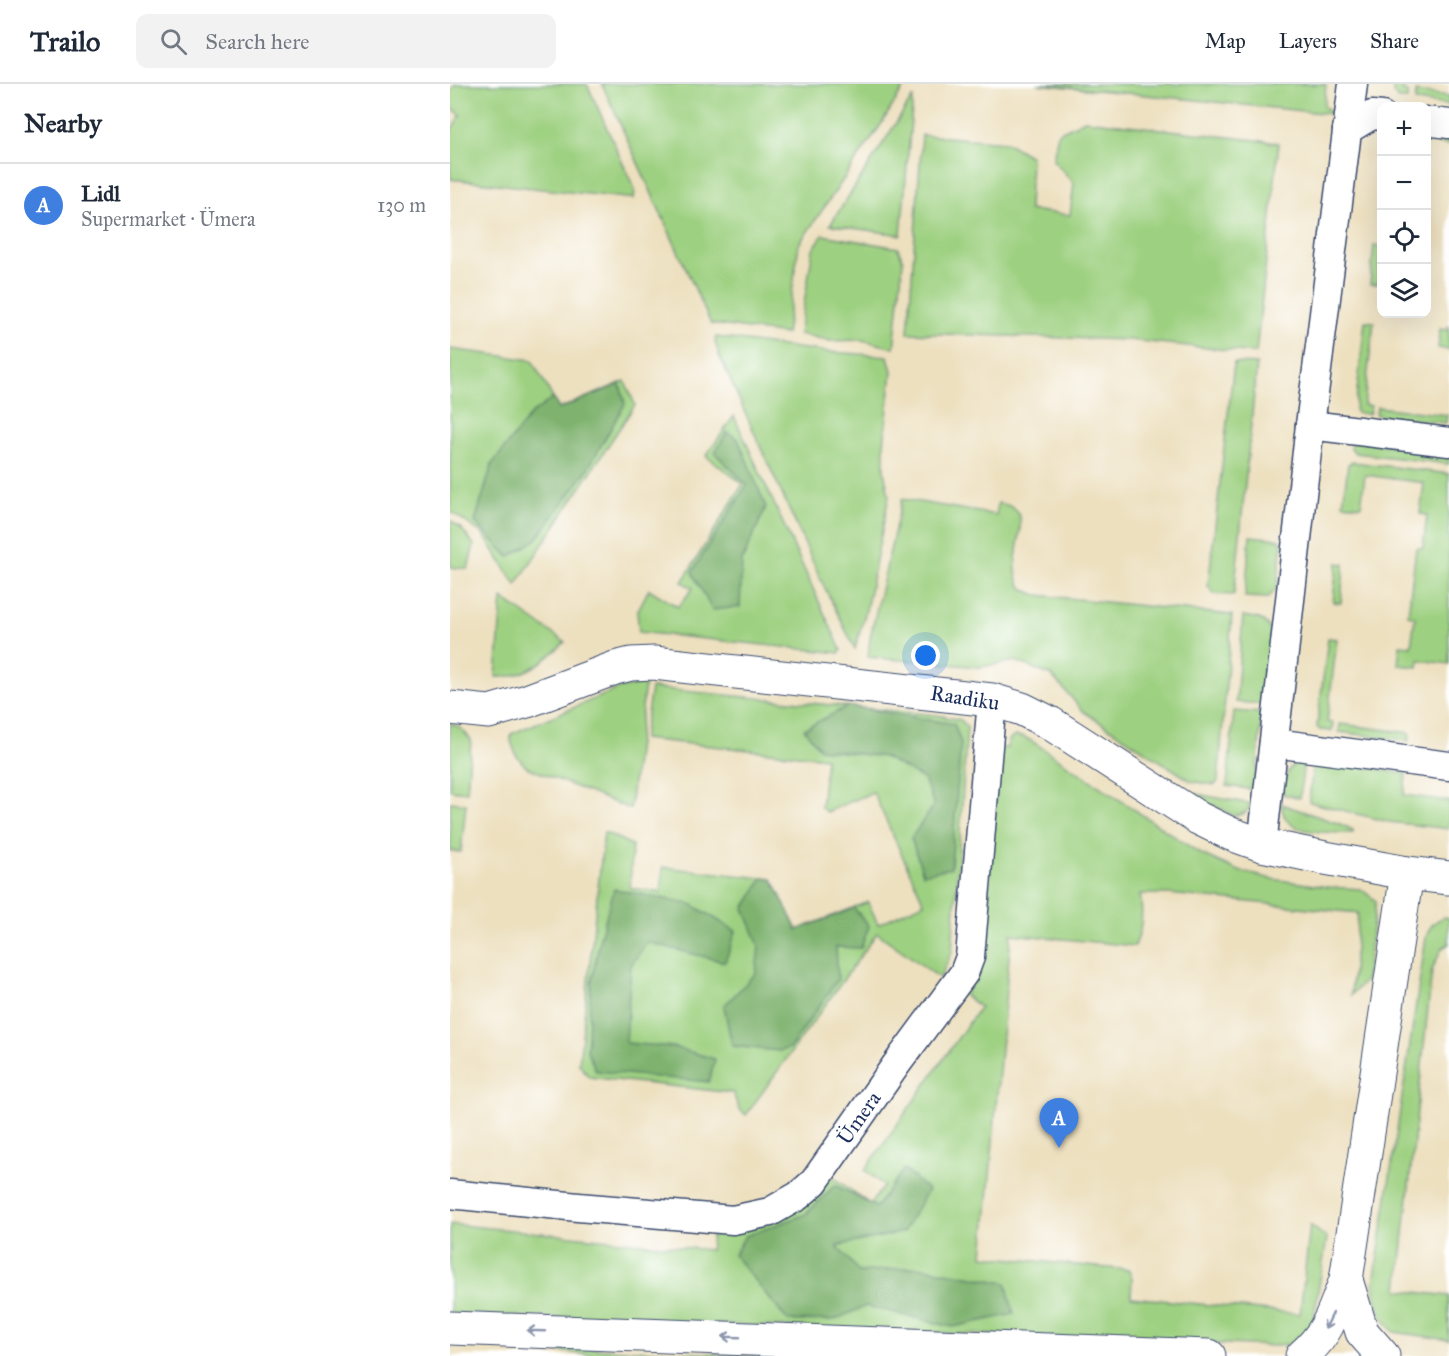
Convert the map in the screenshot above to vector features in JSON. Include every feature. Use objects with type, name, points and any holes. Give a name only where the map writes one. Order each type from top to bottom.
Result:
[{"type":"street","points":[[1262,845],[1310,426],[1353,84]]},
{"type":"street","points":[[1347,130],[1372,115],[1377,116]]},
{"type":"street","points":[[1431,122],[1449,124]]},
{"type":"street","points":[[1310,426],[1449,442]]},
{"type":"street","name":"Raadiku","points":[[450,708],[489,712],[527,701],[615,668],[631,664],[654,663],[992,700],[1022,709],[1050,723],[1198,818],[1262,845],[1407,873],[1449,878]]},
{"type":"street","name":"Ümera","points":[[450,1194],[733,1220],[770,1212],[798,1196],[814,1182],[964,973],[970,957],[992,700]]},
{"type":"street","points":[[1274,743],[1449,766]]},
{"type":"street","points":[[1302,1356],[1316,1344],[1328,1325],[1347,1280],[1407,873]]},
{"type":"street","points":[[1347,1280],[1362,1332],[1383,1356]]},
{"type":"street","points":[[450,1328],[1209,1356]]},
{"type":"green space","points":[[456,84],[587,84],[635,190],[634,199],[450,179],[450,131],[461,115],[450,107],[450,91]]},
{"type":"green space","points":[[602,84],[906,84],[799,244],[786,334],[711,324]]},
{"type":"green space","points":[[1037,84],[1326,84],[1324,107],[1331,110],[1333,114]]},
{"type":"green space","points":[[1394,84],[1403,84],[1403,91],[1408,92],[1407,99],[1398,99],[1393,93]]},
{"type":"green space","points":[[1416,92],[1449,96],[1449,105],[1415,101]]},
{"type":"green space","points":[[913,97],[901,235],[830,225]]},
{"type":"green space","points":[[1085,120],[1279,143],[1256,353],[1129,340],[908,333],[922,135],[1006,142],[1031,157],[1029,210],[1070,215],[1074,183],[1053,160],[1058,133]]},
{"type":"green space","points":[[1431,131],[1449,133],[1449,145],[1431,143]]},
{"type":"green space","points":[[823,235],[898,248],[903,261],[894,348],[862,340],[831,341],[799,334],[813,249]]},
{"type":"green space","points":[[1374,245],[1377,245],[1377,284],[1370,284]]},
{"type":"green space","points":[[1365,321],[1374,322],[1364,405],[1371,406],[1369,414],[1357,413],[1355,409]]},
{"type":"green space","points":[[1449,325],[1449,350],[1438,348],[1440,329],[1448,330]]},
{"type":"green space","points":[[716,337],[828,352],[888,356],[892,371],[884,444],[884,471],[889,496],[866,610],[855,649],[821,580],[719,355]]},
{"type":"green space","points":[[450,349],[532,360],[559,409],[625,381],[635,405],[516,585],[483,534],[450,511]]},
{"type":"green space","points":[[1234,363],[1257,364],[1234,595],[1214,594],[1208,586]]},
{"type":"green space","points":[[620,384],[625,404],[587,470],[536,540],[509,557],[475,522],[492,464],[531,414],[553,398],[559,409]]},
{"type":"green space","points":[[1377,407],[1447,415],[1446,423],[1376,415]]},
{"type":"green space","points":[[734,416],[841,650],[840,653],[639,632],[637,612],[649,589],[678,607],[693,588],[682,582],[743,484],[706,456]]},
{"type":"green space","points":[[727,432],[738,439],[766,507],[742,561],[740,607],[712,610],[692,572],[747,485],[715,453]]},
{"type":"green space","points":[[1351,441],[1449,452],[1449,464],[1355,453],[1351,448]]},
{"type":"green space","points":[[1353,462],[1449,474],[1449,664],[1419,660],[1418,667],[1398,665],[1400,645],[1411,646],[1415,617],[1408,615],[1416,548],[1423,548],[1427,515],[1420,514],[1424,483],[1365,475],[1361,506],[1343,504],[1348,464]]},
{"type":"green space","points":[[902,499],[996,515],[998,503],[1014,509],[1019,515],[1020,522],[1016,574],[1021,586],[1028,592],[1037,595],[1232,615],[1218,781],[1215,785],[1191,781],[1084,712],[1052,676],[1016,661],[980,667],[868,657],[870,638]]},
{"type":"green space","points":[[450,520],[461,528],[474,545],[468,569],[450,567]]},
{"type":"green space","points":[[1250,536],[1279,539],[1282,543],[1277,588],[1268,598],[1245,597]]},
{"type":"green space","points":[[1337,563],[1344,564],[1341,603],[1333,602]]},
{"type":"green space","points":[[502,598],[565,642],[534,667],[516,675],[496,677]]},
{"type":"green space","points":[[1243,616],[1264,621],[1271,632],[1263,704],[1236,702]]},
{"type":"green space","points":[[1328,638],[1337,639],[1327,722],[1333,723],[1332,731],[1320,730],[1317,727]]},
{"type":"green space","points":[[645,684],[630,809],[526,767],[516,755],[511,734],[620,688]]},
{"type":"green space","points":[[651,688],[937,715],[961,720],[967,727],[952,952],[940,978],[877,933],[746,1115],[739,1109],[733,1093],[589,1077],[579,1064],[604,832],[632,845],[630,888],[661,892],[663,867],[772,879],[797,930],[868,902],[878,924],[924,903],[873,792],[827,812],[821,808],[826,758],[643,739]]},
{"type":"green space","points":[[848,706],[954,724],[961,743],[951,868],[923,874],[911,838],[934,805],[924,779],[884,757],[820,749],[804,729]]},
{"type":"green space","points":[[1234,711],[1262,713],[1255,790],[1227,786]]},
{"type":"green space","points":[[450,723],[461,728],[471,740],[467,792],[450,790]]},
{"type":"green space","points":[[1340,724],[1410,733],[1409,741],[1339,732]]},
{"type":"green space","points":[[1015,736],[1024,737],[1033,742],[1201,854],[1239,871],[1272,879],[1361,889],[1376,901],[1366,980],[1351,995],[1358,913],[1169,894],[1140,894],[1141,920],[1135,946],[1011,934],[983,1256],[1129,1270],[1132,1278],[1131,1297],[1300,1314],[1310,1225],[1327,1238],[1312,1328],[1289,1344],[1276,1346],[450,1314],[450,1224],[710,1250],[713,1229],[833,1177],[870,1204],[884,1186],[865,1170],[980,1007],[964,995],[980,972],[983,958],[999,747],[1007,748],[1009,740]]},
{"type":"green space","points":[[1304,758],[1300,798],[1282,794],[1290,768]]},
{"type":"green space","points":[[1314,758],[1406,774],[1404,795],[1449,801],[1449,829],[1389,822],[1309,802]]},
{"type":"green space","points":[[1190,793],[1253,804],[1245,813],[1234,816]]},
{"type":"green space","points":[[450,802],[466,804],[461,852],[450,851]]},
{"type":"green space","points":[[1281,804],[1340,824],[1353,830],[1353,833],[1321,832],[1297,828],[1286,818]]},
{"type":"green space","points":[[763,878],[772,879],[797,930],[854,908],[869,926],[861,948],[836,947],[838,979],[790,1048],[779,1051],[732,1046],[724,1006],[756,973],[759,946],[744,908]]},
{"type":"green space","points":[[614,889],[691,904],[736,931],[725,962],[647,942],[631,965],[626,1043],[673,1047],[715,1059],[709,1082],[596,1071],[587,1051],[591,984],[600,938]]},
{"type":"green space","points":[[1444,917],[1449,918],[1449,944],[1442,948],[1432,970],[1398,1290],[1449,1296],[1449,1340],[1394,1332],[1379,1309],[1374,1283],[1426,938],[1432,925]]},
{"type":"green space","points":[[904,1169],[928,1190],[903,1232],[837,1246],[859,1272],[918,1267],[1006,1283],[1014,1314],[953,1327],[866,1306],[834,1320],[788,1321],[734,1255],[745,1236],[806,1214],[835,1185],[876,1207]]},
{"type":"green space","points":[[558,1347],[772,1356],[599,1356],[558,1351]]},
{"type":"place","name":"Lidl","points":[[1059,1148]]}]
